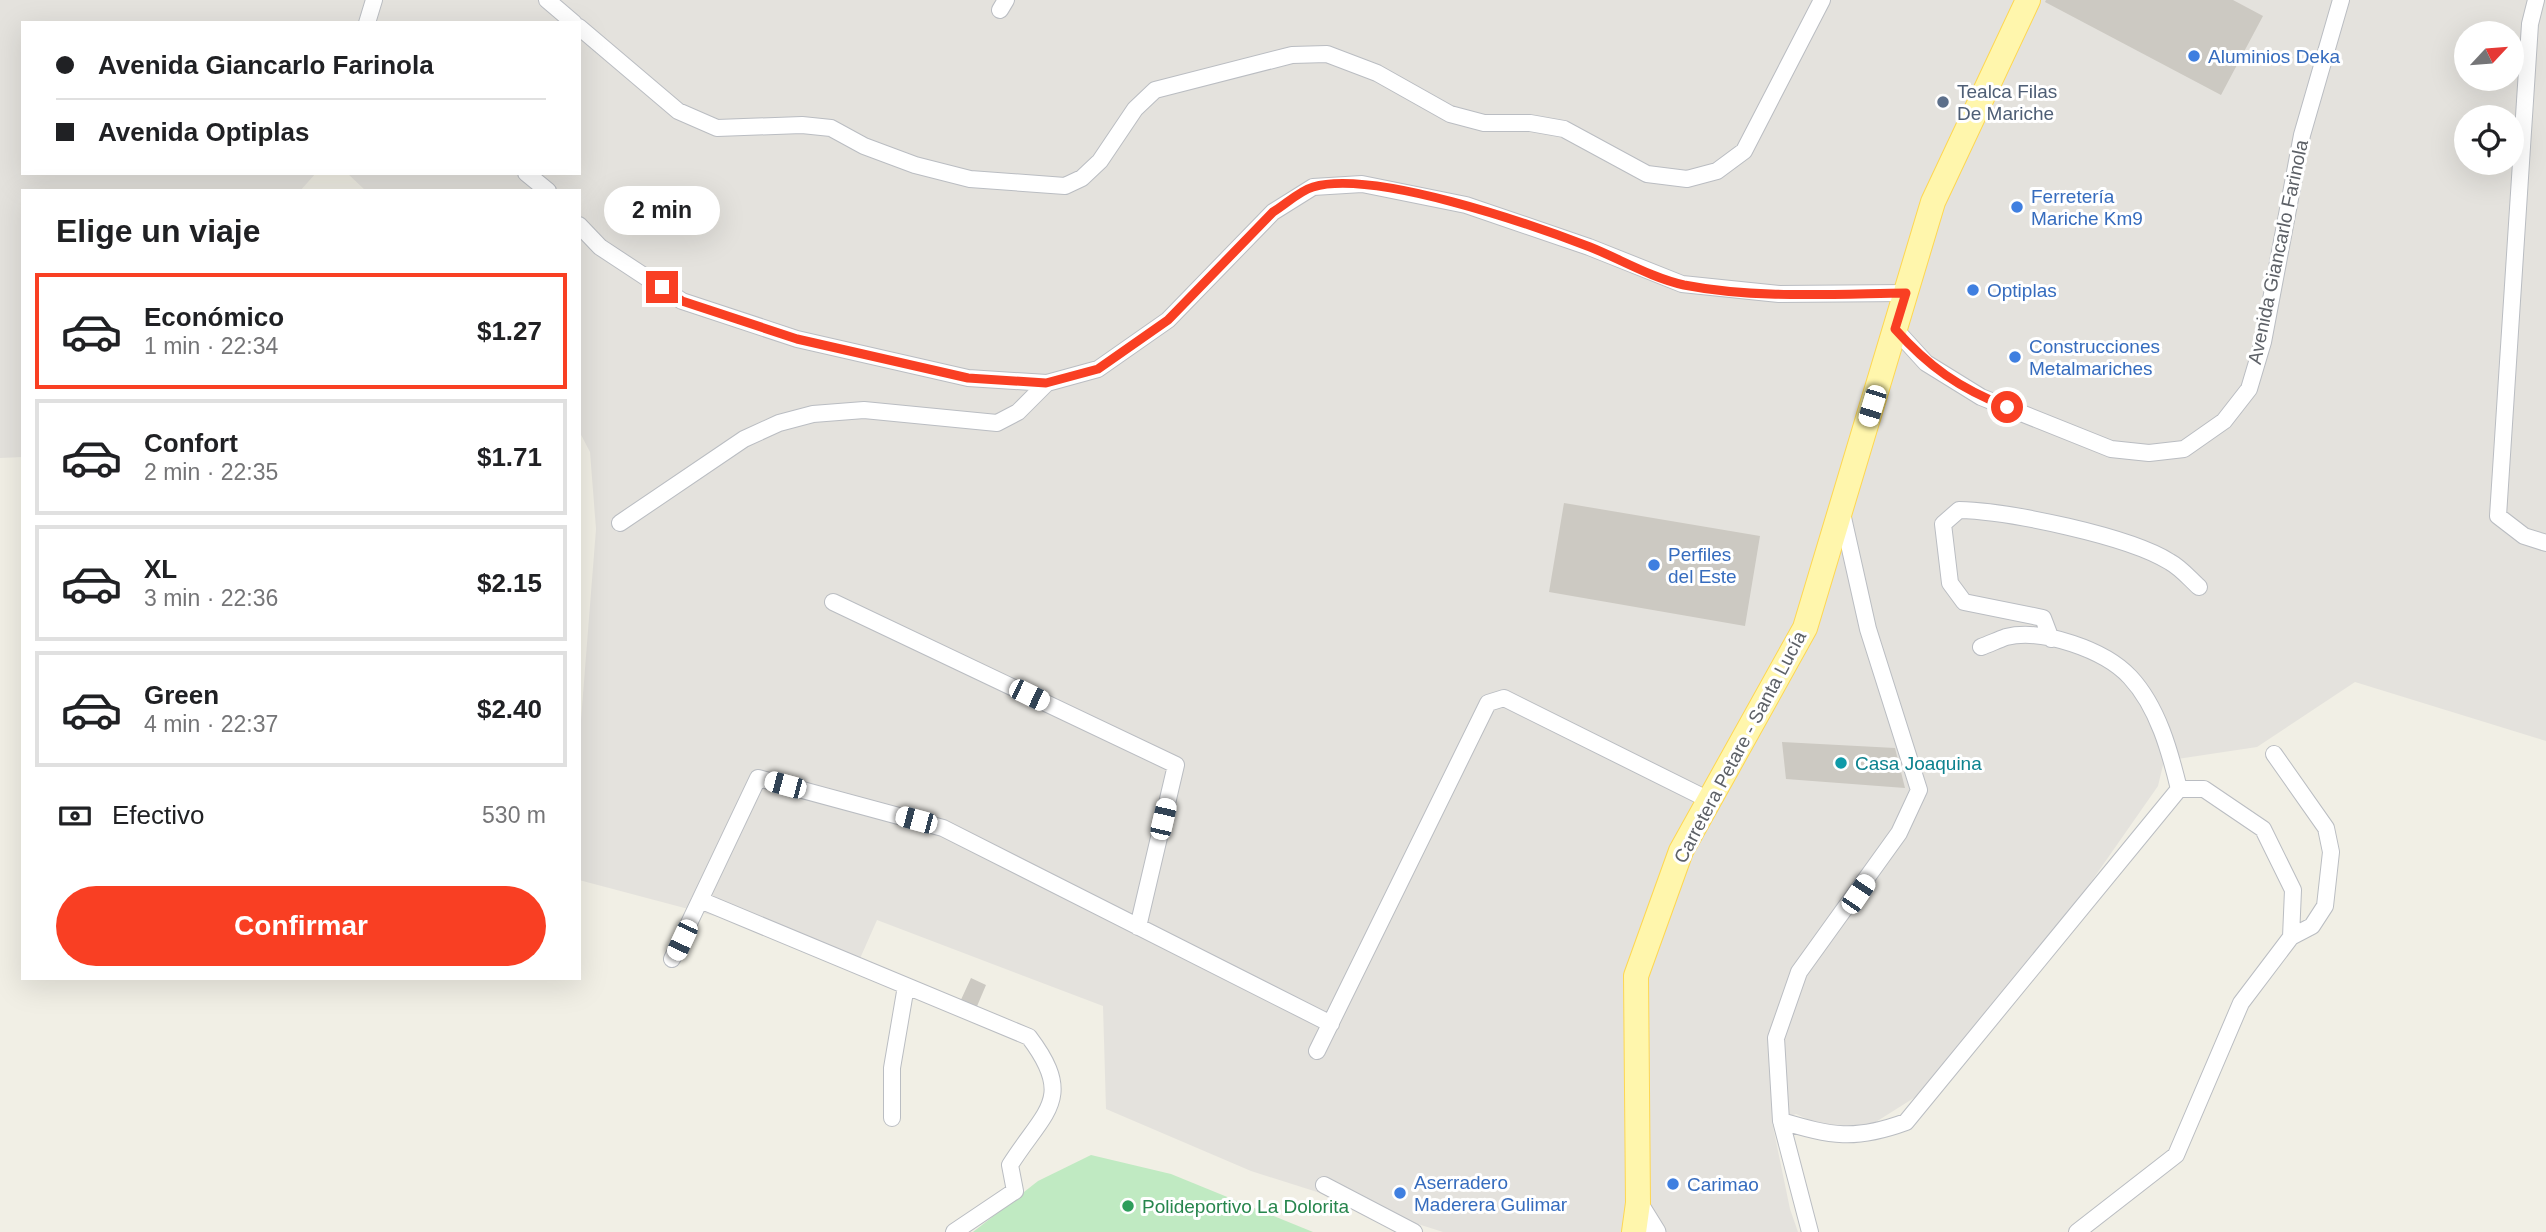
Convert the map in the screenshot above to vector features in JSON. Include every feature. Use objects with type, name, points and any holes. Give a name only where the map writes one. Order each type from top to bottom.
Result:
[{"type":"main road","name":"Carretera Petare - Santa Lucía","points":[[1633,1232],[1638,1203],[1636,976],[1681,851],[1805,628],[1933,202],[2028,0]]},
{"type":"street","points":[[368,21],[374,0]]},
{"type":"street","points":[[547,0],[572,21]]},
{"type":"street","points":[[581,29],[678,111],[717,128],[802,125],[831,128],[890,155],[970,180],[1065,186],[1082,178],[1100,161],[1135,109],[1154,90],[1292,55],[1327,54],[1377,73],[1450,114],[1484,123],[1530,122],[1564,129],[1647,174],[1687,179],[1717,171],[1744,151],[1822,0]]},
{"type":"street","name":"Avenida Giancarlo Farinola","points":[[1895,329],[1926,363],[1981,397],[2111,449],[2149,453],[2183,449],[2224,421],[2249,389],[2263,342],[2302,135],[2341,0]]},
{"type":"street","points":[[2536,0],[2530,24],[2498,516],[2524,536],[2546,543]]},
{"type":"street","points":[[528,175],[546,189]]},
{"type":"street","points":[[581,227],[600,247],[682,301],[797,339],[968,378],[1046,383],[1098,369],[1168,320],[1273,212],[1313,187],[1362,184],[1465,205],[1589,247],[1682,284],[1779,294],[1906,293]]},
{"type":"street","points":[[620,523],[744,439],[779,423],[813,414],[864,410],[997,423],[1017,412],[1046,383]]},
{"type":"street","points":[[1810,1232],[1781,1121],[1776,1038],[1800,972],[1899,833],[1919,790],[1868,629],[1841,508]]},
{"type":"street","points":[[2052,639],[2043,618],[1964,602],[1950,583],[1943,524],[1959,510],[1990,511],[2130,544],[2171,562],[2199,587]]},
{"type":"street","points":[[833,602],[1176,765],[1138,926]]},
{"type":"street","points":[[1981,647],[2009,637],[2052,639],[2084,645],[2130,677],[2169,746],[2179,789]]},
{"type":"street","points":[[1317,1051],[1488,703],[1504,698],[1709,800]]},
{"type":"street","points":[[2077,1232],[2176,1155],[2241,1003],[2291,937],[2312,926],[2325,906],[2331,852],[2326,828],[2274,754]]},
{"type":"street","points":[[672,959],[758,778],[943,828],[1331,1024]]},
{"type":"street","points":[[1781,1121],[1830,1136],[1876,1133],[1906,1122],[2179,789]]},
{"type":"street","points":[[2179,789],[2204,789],[2263,829],[2293,890],[2291,937]]},
{"type":"street","points":[[700,900],[1029,1037],[1043,1055],[1053,1082],[1051,1107],[1010,1165],[1015,1191],[954,1232]]},
{"type":"street","points":[[892,1118],[892,1068],[906,986]]},
{"type":"street","points":[[1324,1185],[1414,1232]]},
{"type":"street","points":[[1638,1203],[1656,1232]]},
{"type":"shaded area","points":[[0,0],[2546,0],[2546,741],[2355,682],[2257,747],[2164,761],[2158,786],[2084,892],[1917,1096],[1871,1125],[1835,1126],[1814,1122],[1796,1114],[1772,1122],[1790,1209],[1798,1232],[1443,1232],[1251,1171],[1106,1109],[1103,1006],[877,920],[858,963],[726,919],[581,881],[581,720],[596,529],[590,452],[581,435],[581,189],[364,189],[349,175],[581,175],[581,21],[21,21],[21,175],[314,175],[302,189],[21,189],[21,457],[0,458]]},
{"type":"green space","name":"Polideportivo La Dolorita","points":[[1091,1155],[1171,1174],[1313,1232],[973,1232],[1038,1181]]},
{"type":"building","name":"Aluminios Deka","points":[[2233,0],[2263,16],[2221,95],[2045,2]]},
{"type":"building","name":"Perfiles del Este","points":[[1564,503],[1760,536],[1745,626],[1549,592]]},
{"type":"building","name":"Casa Joaquina","points":[[1782,742],[1895,748],[1905,788],[1786,779]]},
{"type":"building","points":[[971,978],[986,985],[975,1011],[959,1004]]},
{"type":"place","name":"Aluminios Deka","points":[[2194,56]]},
{"type":"place","name":"Tealca Filas De Mariche","points":[[1943,102]]},
{"type":"place","name":"Ferretería Mariche Km9","points":[[2017,207]]},
{"type":"place","name":"Optiplas","points":[[1973,290]]},
{"type":"place","name":"Construcciones Metalmariches","points":[[2015,357]]},
{"type":"place","name":"Perfiles del Este","points":[[1654,565]]},
{"type":"place","name":"Casa Joaquina","points":[[1841,763]]},
{"type":"place","name":"Carimao","points":[[1673,1184]]},
{"type":"place","name":"Aserradero Maderera Gulimar","points":[[1400,1193]]},
{"type":"place","name":"Polideportivo La Dolorita","points":[[1128,1206]]},
{"type":"route","points":[[662,287],[682,301],[797,339],[968,378],[1046,383],[1098,369],[1168,320],[1273,212],[1313,187],[1362,184],[1465,205],[1589,247],[1682,284],[1779,294],[1906,293],[1895,329],[1926,363],[1981,397],[2007,407]]}]
